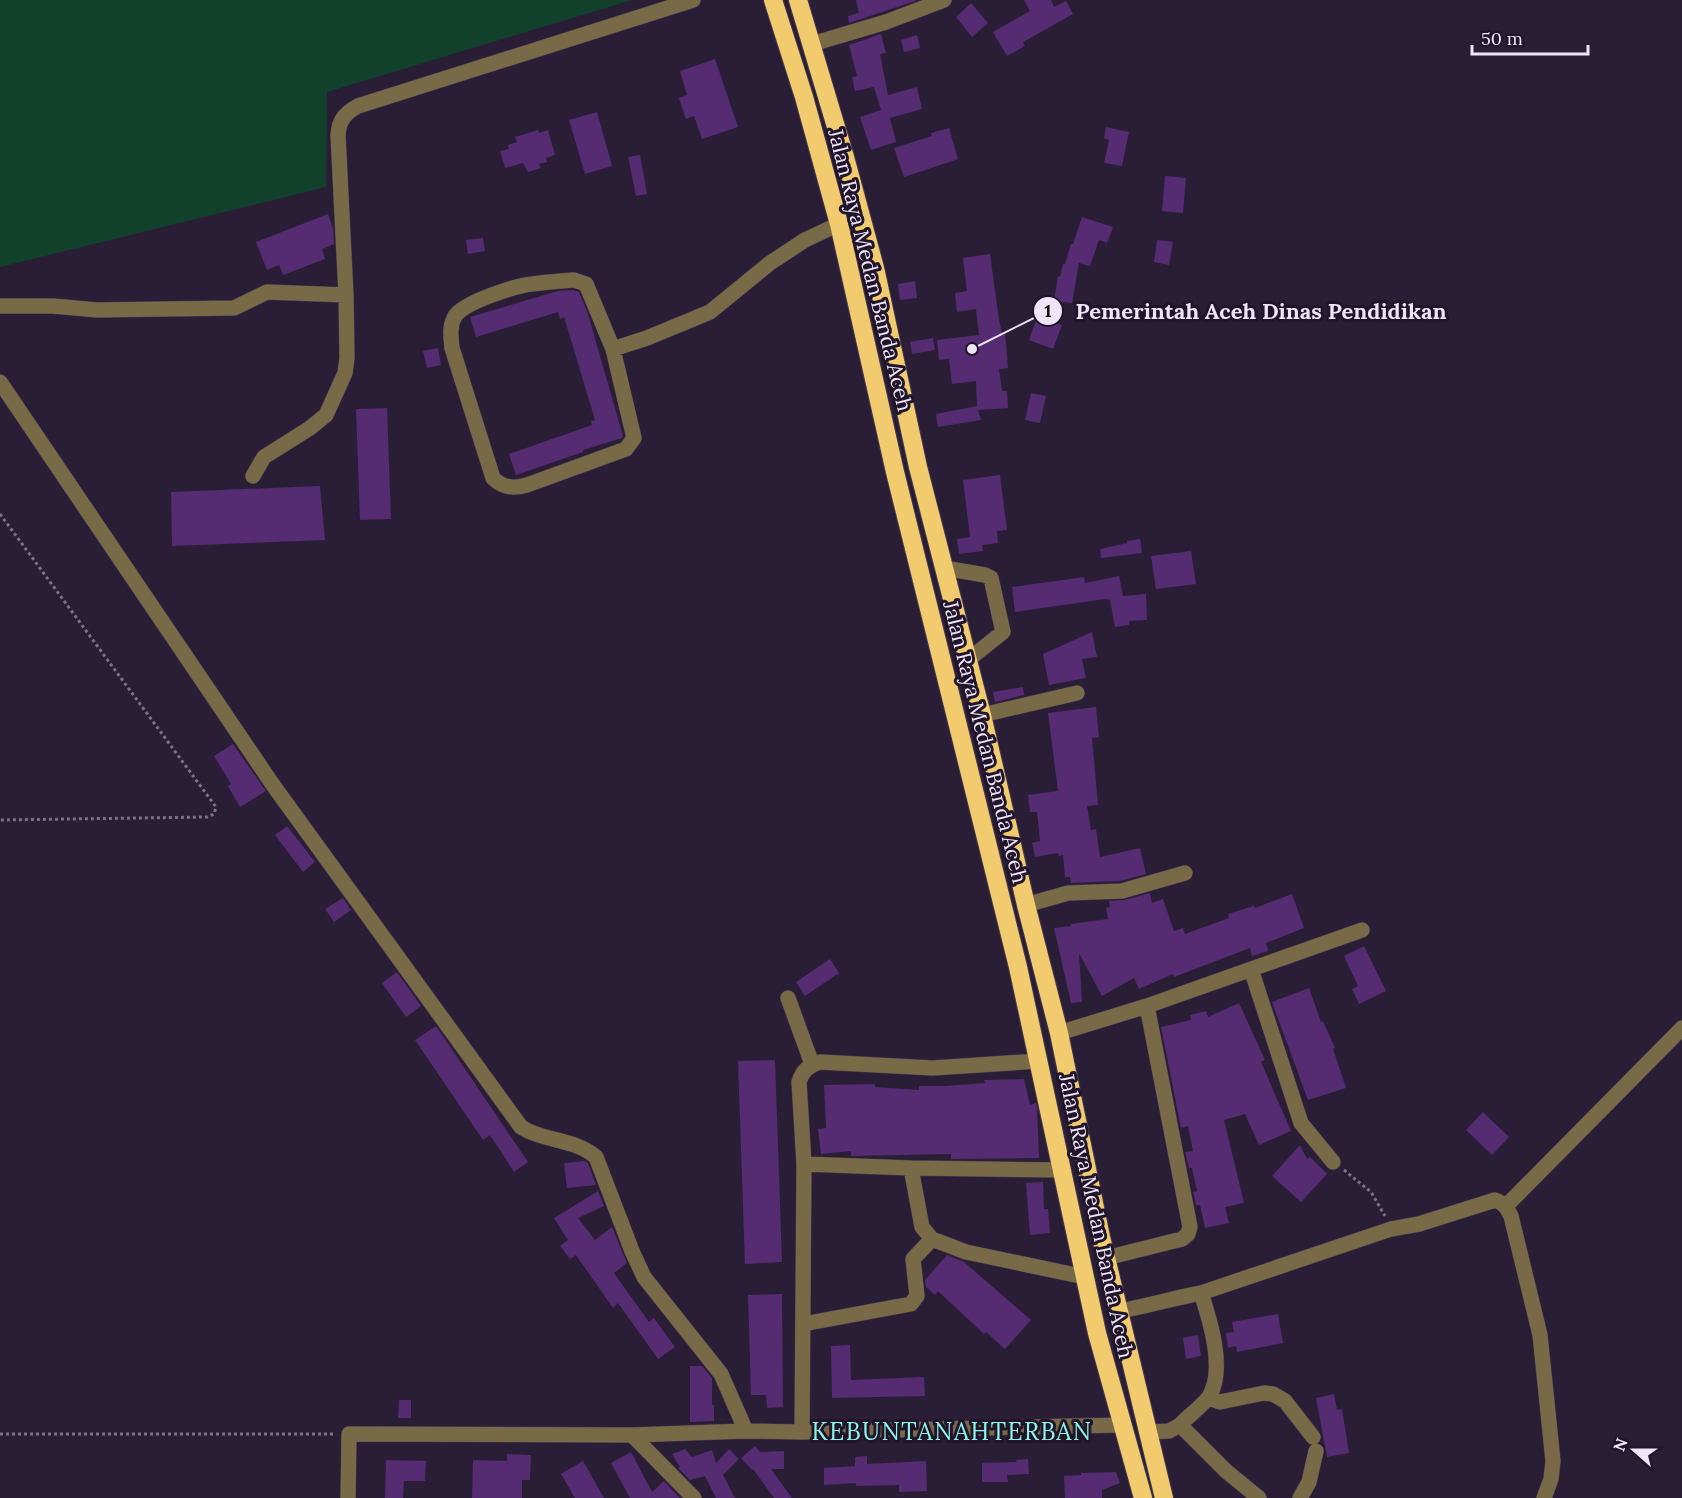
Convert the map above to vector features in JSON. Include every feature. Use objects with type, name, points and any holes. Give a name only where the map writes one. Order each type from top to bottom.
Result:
[{"type":"highway","name":"Jalan Raya Medan Banda Aceh","points":[[773,0],[804,97],[839,224],[896,472],[1039,1060],[1097,1334],[1143,1498]]},
{"type":"highway","name":"Jalan Raya Medan Banda Aceh","points":[[798,0],[875,268],[918,467],[982,715],[1026,905],[1059,1034],[1101,1237],[1164,1498]]},
{"type":"highway","points":[[896,472],[918,467]]},
{"type":"highway","points":[[978,807],[1001,799]]},
{"type":"highway","points":[[1077,1242],[1101,1237]]},
{"type":"street","points":[[254,476],[264,457],[326,415],[345,373],[347,358],[338,135],[338,127],[342,118],[358,106],[693,0]]},
{"type":"street","points":[[812,44],[886,22],[944,0]]},
{"type":"street","points":[[613,349],[647,338],[710,312],[770,263],[805,240],[839,224]]},
{"type":"street","points":[[574,280],[586,284],[613,349],[634,433],[634,438],[626,449],[517,488],[498,484],[493,478],[452,348],[450,330],[455,316],[468,306],[530,284],[574,280]]},
{"type":"street","points":[[0,306],[52,306],[97,310],[234,308],[267,292],[345,295]]},
{"type":"street","points":[[0,382],[273,785],[521,1127],[533,1133],[565,1141],[587,1150],[596,1157],[644,1277],[720,1374],[746,1431]]},
{"type":"street","points":[[944,568],[985,575],[993,581],[1004,632],[968,660]]},
{"type":"street","points":[[982,715],[1077,693]]},
{"type":"street","points":[[1026,905],[1068,893],[1122,891],[1185,873]]},
{"type":"street","points":[[1059,1034],[1147,1006],[1362,930]]},
{"type":"street","points":[[1251,969],[1301,1123],[1333,1162]]},
{"type":"street","points":[[788,998],[812,1064]]},
{"type":"street","points":[[1106,1258],[1182,1239],[1188,1234],[1190,1227],[1147,1006]]},
{"type":"street","points":[[1506,1206],[1682,1028]]},
{"type":"street","points":[[802,1432],[804,1164],[799,1082],[801,1075],[812,1064],[830,1062],[933,1068],[1039,1060]]},
{"type":"street","points":[[804,1164],[1062,1170]]},
{"type":"street","points":[[911,1168],[922,1227],[932,1239],[966,1252],[1085,1277]]},
{"type":"street","points":[[1118,1311],[1201,1293],[1391,1229],[1419,1224],[1495,1200],[1506,1206],[1511,1216],[1540,1335],[1553,1461],[1551,1479],[1544,1498]]},
{"type":"street","points":[[803,1324],[911,1304],[917,1296],[913,1258],[932,1239]]},
{"type":"street","points":[[1147,1432],[1168,1431],[1180,1425],[1209,1398],[1214,1387],[1217,1369],[1210,1320],[1201,1293]]},
{"type":"street","points":[[1209,1398],[1220,1402],[1264,1393],[1273,1394],[1285,1401],[1315,1444],[1309,1482],[1300,1498]]},
{"type":"street","points":[[348,1498],[349,1434],[632,1435],[1122,1425]]},
{"type":"street","points":[[1180,1425],[1226,1471],[1259,1498]]},
{"type":"street","points":[[632,1435],[694,1498]]},
{"type":"path","points":[[0,514],[216,807],[214,814],[207,818],[0,820]]},
{"type":"path","points":[[1333,1162],[1371,1192],[1391,1229]]},
{"type":"path","points":[[0,1434],[349,1434]]},
{"type":"green space","points":[[0,0],[632,0],[327,92],[326,187],[0,267]]},
{"type":"building","points":[[856,0],[915,1],[849,23],[848,16],[859,13]]},
{"type":"building","points":[[1024,0],[1051,0],[1054,7],[1066,1],[1073,14],[1023,42],[1025,46],[1007,56],[993,32],[1030,11]]},
{"type":"building","points":[[971,3],[988,23],[972,37],[956,17]]},
{"type":"building","points":[[881,34],[886,53],[880,54],[888,95],[917,87],[922,109],[890,118],[896,142],[871,150],[860,117],[881,110],[874,87],[855,91],[852,77],[857,76],[849,45]]},
{"type":"building","points":[[917,35],[920,48],[904,52],[901,40]]},
{"type":"building","points":[[715,59],[738,127],[702,139],[694,116],[686,119],[679,98],[687,95],[680,71]]},
{"type":"building","points":[[597,112],[612,166],[585,174],[569,120]]},
{"type":"building","points":[[1106,127],[1129,132],[1122,166],[1104,163],[1109,140],[1104,138]]},
{"type":"building","points":[[949,128],[958,159],[904,177],[894,148]]},
{"type":"building","points":[[538,130],[539,133],[548,130],[555,155],[546,158],[547,162],[539,164],[541,168],[528,172],[523,163],[505,168],[500,151],[509,149],[508,145],[517,142],[515,137]]},
{"type":"building","points":[[640,155],[647,194],[636,196],[628,157]]},
{"type":"building","points":[[1165,176],[1186,178],[1183,213],[1162,211]]},
{"type":"building","points":[[328,214],[333,228],[334,244],[322,249],[325,259],[283,275],[279,265],[267,270],[256,242]]},
{"type":"building","points":[[1082,217],[1113,227],[1107,243],[1099,240],[1090,266],[1079,263],[1072,303],[1054,301],[1058,276],[1060,277]]},
{"type":"building","points":[[483,238],[485,251],[468,254],[466,240]]},
{"type":"building","points":[[1157,240],[1173,242],[1169,265],[1154,262]]},
{"type":"building","points":[[990,254],[999,320],[1002,333],[1005,332],[1008,368],[999,369],[1002,391],[1007,391],[1008,408],[978,410],[981,420],[938,427],[936,414],[977,406],[976,381],[952,384],[949,359],[939,360],[937,340],[979,335],[976,309],[957,312],[955,293],[967,291],[963,258]]},
{"type":"building","points":[[915,281],[917,298],[900,300],[898,284]]},
{"type":"building","points":[[558,291],[579,292],[588,314],[623,436],[516,475],[509,454],[592,425],[591,421],[595,420],[564,317],[560,319],[558,312],[476,337],[470,317]]},
{"type":"building","points":[[1038,315],[1062,325],[1053,349],[1029,340]]},
{"type":"building","points":[[933,338],[935,350],[912,354],[910,342]]},
{"type":"building","points":[[438,348],[441,365],[427,368],[423,351]]},
{"type":"building","points":[[1031,393],[1046,396],[1040,423],[1025,420]]},
{"type":"building","points":[[387,408],[391,519],[360,520],[356,409]]},
{"type":"building","points":[[1000,475],[1007,530],[997,531],[998,543],[982,545],[983,551],[959,554],[957,539],[970,537],[963,480]]},
{"type":"building","points":[[320,486],[325,540],[172,546],[171,492]]},
{"type":"building","points":[[1140,539],[1142,553],[1101,558],[1100,549]]},
{"type":"building","points":[[1191,551],[1196,584],[1156,589],[1151,556]]},
{"type":"building","points":[[1119,576],[1123,596],[1146,594],[1147,620],[1129,621],[1129,625],[1115,627],[1110,600],[1105,599],[1015,612],[1012,587],[1084,577],[1085,583]]},
{"type":"building","points":[[1092,632],[1097,657],[1082,659],[1086,678],[1049,685],[1043,654]]},
{"type":"building","points":[[1023,687],[1024,695],[995,702],[993,692]]},
{"type":"building","points":[[1096,707],[1099,737],[1092,738],[1098,805],[1087,806],[1091,830],[1096,829],[1100,857],[1140,848],[1146,874],[1120,881],[1071,883],[1070,877],[1065,877],[1063,855],[1059,856],[1058,853],[1035,857],[1032,843],[1040,841],[1037,812],[1030,812],[1028,795],[1058,791],[1048,713]]},
{"type":"building","points":[[233,744],[266,791],[240,807],[228,786],[231,784],[214,756]]},
{"type":"building","points":[[287,826],[315,862],[303,872],[275,835]]},
{"type":"building","points":[[1150,893],[1152,903],[1163,899],[1174,931],[1183,928],[1185,934],[1229,918],[1228,914],[1254,906],[1255,908],[1292,894],[1304,928],[1266,943],[1268,951],[1252,956],[1250,948],[1174,977],[1173,974],[1139,989],[1134,978],[1102,996],[1079,953],[1082,1002],[1071,1003],[1054,928],[1108,919],[1106,908],[1110,907],[1109,901],[1124,900]]},
{"type":"building","points":[[343,898],[351,910],[334,922],[325,909]]},
{"type":"building","points":[[1364,946],[1386,991],[1359,1004],[1352,989],[1358,986],[1344,956]]},
{"type":"building","points":[[830,959],[839,973],[805,996],[796,982]]},
{"type":"building","points":[[397,972],[421,1006],[406,1017],[382,983]]},
{"type":"building","points":[[1309,988],[1321,1022],[1323,1021],[1335,1048],[1333,1049],[1346,1088],[1308,1100],[1272,1002]]},
{"type":"building","points":[[1239,1003],[1265,1060],[1261,1062],[1291,1131],[1259,1145],[1245,1114],[1224,1120],[1244,1203],[1225,1207],[1229,1223],[1205,1228],[1200,1205],[1196,1205],[1193,1192],[1197,1191],[1192,1168],[1189,1168],[1185,1152],[1193,1151],[1188,1126],[1181,1128],[1161,1027],[1191,1020],[1190,1015],[1206,1011],[1208,1017]]},
{"type":"building","points":[[436,1026],[528,1162],[514,1172],[490,1135],[483,1140],[415,1040]]},
{"type":"building","points":[[775,1060],[782,1262],[745,1264],[738,1061]]},
{"type":"building","points":[[1024,1079],[1030,1105],[1036,1103],[1037,1108],[1039,1158],[951,1159],[951,1154],[851,1156],[851,1151],[821,1154],[818,1129],[826,1128],[824,1085],[875,1084],[875,1087],[919,1090],[919,1086]]},
{"type":"building","points":[[1483,1112],[1509,1137],[1492,1155],[1466,1130]]},
{"type":"building","points":[[1300,1145],[1307,1159],[1310,1157],[1327,1174],[1301,1202],[1272,1176]]},
{"type":"building","points":[[585,1161],[588,1163],[596,1185],[567,1188],[564,1163]]},
{"type":"building","points":[[1043,1182],[1044,1209],[1048,1209],[1050,1233],[1030,1235],[1026,1183]]},
{"type":"building","points":[[598,1191],[604,1206],[578,1218],[595,1240],[612,1227],[627,1263],[614,1273],[649,1322],[654,1318],[675,1347],[658,1359],[618,1303],[613,1308],[576,1255],[570,1259],[560,1246],[568,1240],[554,1218]]},
{"type":"building","points":[[947,1255],[964,1262],[1031,1320],[1005,1349],[986,1332],[984,1334],[938,1291],[935,1295],[926,1287],[925,1280]]},
{"type":"building","points":[[782,1294],[783,1407],[767,1408],[766,1395],[751,1395],[748,1295]]},
{"type":"building","points":[[1278,1314],[1283,1343],[1237,1352],[1236,1346],[1228,1348],[1226,1333],[1234,1332],[1232,1322]]},
{"type":"building","points":[[1198,1335],[1201,1356],[1186,1359],[1183,1338]]},
{"type":"building","points":[[850,1345],[851,1380],[924,1377],[925,1396],[832,1398],[831,1346]]},
{"type":"building","points":[[690,1366],[702,1366],[712,1378],[714,1421],[690,1422]]},
{"type":"building","points":[[1334,1394],[1337,1410],[1342,1409],[1349,1453],[1327,1457],[1316,1398]]},
{"type":"building","points":[[399,1400],[411,1400],[411,1418],[398,1418]]},
{"type":"building","points":[[755,1446],[760,1452],[784,1451],[784,1469],[771,1469],[792,1498],[774,1498],[753,1469],[741,1458]]},
{"type":"building","points":[[685,1449],[692,1457],[712,1450],[716,1463],[729,1449],[739,1459],[723,1475],[735,1498],[716,1498],[705,1476],[690,1480],[678,1468],[680,1467],[672,1454]]},
{"type":"building","points":[[631,1452],[652,1492],[664,1481],[680,1498],[630,1498],[611,1463]]},
{"type":"building","points":[[507,1454],[531,1455],[530,1480],[522,1480],[522,1498],[472,1498],[473,1460],[507,1461]]},
{"type":"building","points":[[867,1456],[867,1464],[926,1461],[927,1491],[899,1492],[899,1485],[856,1486],[856,1483],[824,1485],[824,1468],[855,1466],[855,1457]]},
{"type":"building","points":[[1028,1459],[1029,1474],[1007,1475],[1008,1482],[982,1482],[982,1463],[1017,1462],[1016,1460]]},
{"type":"building","points":[[386,1460],[426,1461],[425,1481],[404,1481],[403,1498],[385,1498]]},
{"type":"building","points":[[583,1461],[604,1498],[575,1498],[561,1474]]},
{"type":"building","points":[[1116,1472],[1120,1483],[1102,1490],[1102,1498],[1065,1498],[1064,1476]]},
{"type":"place","name":"Pemerintah Aceh Dinas Pendidikan","points":[[972,349]]},
{"type":"district","name":"KEBUNTANAHTERBAN","points":[[952,1432]]}]
